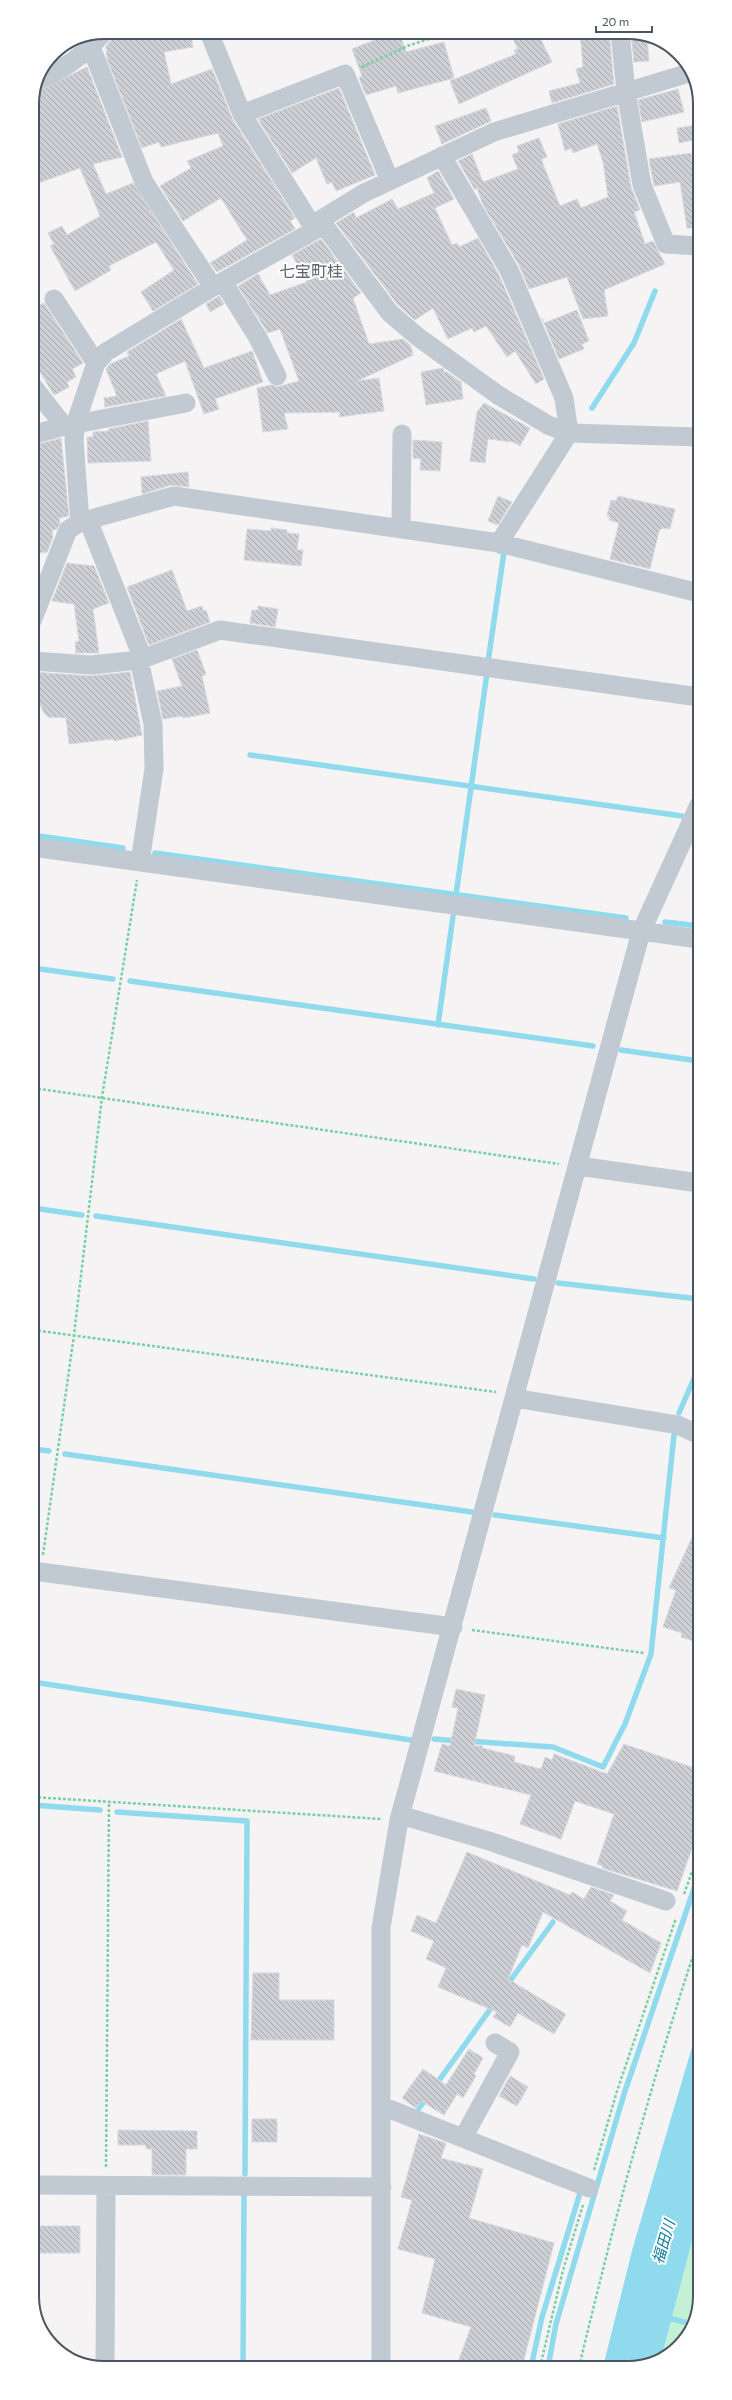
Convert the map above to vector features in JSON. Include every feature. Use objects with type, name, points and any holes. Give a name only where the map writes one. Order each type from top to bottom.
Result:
[{"type":"street","points":[[212,39],[242,114],[318,225],[390,313],[498,395],[548,425],[569,433],[693,437]]},
{"type":"street","points":[[621,39],[626,92],[642,185],[666,244],[693,246]]},
{"type":"street","points":[[45,78],[63,70],[91,47],[97,40]]},
{"type":"street","points":[[91,47],[144,182],[257,336],[277,376]]},
{"type":"street","points":[[242,114],[345,74],[390,181]]},
{"type":"street","points":[[140,862],[154,770],[153,724],[141,660],[84,521],[72,424],[96,363],[106,352],[390,181],[494,132],[685,74]]},
{"type":"street","points":[[442,156],[509,270],[564,398],[569,433],[499,544]]},
{"type":"street","points":[[54,299],[96,363]]},
{"type":"street","points":[[39,392],[72,424]]},
{"type":"street","points":[[39,433],[72,424],[186,404]]},
{"type":"street","points":[[401,529],[402,434]]},
{"type":"street","points":[[39,603],[68,530],[84,521],[174,496],[499,544],[693,592]]},
{"type":"street","points":[[39,661],[91,665],[141,660],[220,630],[693,697]]},
{"type":"street","points":[[381,2361],[381,1928],[400,1818],[641,932],[693,818]]},
{"type":"street","points":[[39,848],[693,939]]},
{"type":"street","points":[[578,1166],[693,1182]]},
{"type":"street","points":[[514,1396],[678,1425],[693,1432]]},
{"type":"street","points":[[39,1572],[453,1627]]},
{"type":"street","points":[[400,1818],[489,1841],[675,1905]]},
{"type":"street","points":[[463,2138],[510,2052],[495,2043]]},
{"type":"street","points":[[382,2106],[589,2188]]},
{"type":"street","points":[[39,2185],[382,2188]]},
{"type":"street","points":[[105,2361],[106,2186]]},
{"type":"path","points":[[345,74],[410,45],[429,39]]},
{"type":"path","points":[[39,1553],[74,1335],[102,1098],[140,862]]},
{"type":"path","points":[[39,1089],[578,1166]]},
{"type":"path","points":[[39,1331],[514,1396]]},
{"type":"path","points":[[453,1627],[644,1653]]},
{"type":"path","points":[[39,1797],[109,1803],[400,1818]]},
{"type":"path","points":[[106,2186],[109,1803]]},
{"type":"path","points":[[541,2361],[561,2277],[617,2091],[675,1905],[693,1865]]},
{"type":"path","points":[[580,2361],[631,2156],[670,2026],[693,1956]]},
{"type":"green space","points":[[693,2238],[693,2296],[690,2317],[677,2339],[663,2350]]},
{"type":"water","name":"福田川","points":[[693,2044],[693,2238],[663,2350],[649,2358],[640,2360],[604,2361],[633,2247]]},
{"type":"building","points":[[112,39],[191,39],[193,47],[164,52],[171,84],[212,69],[233,120],[295,218],[290,221],[295,229],[217,272],[210,263],[247,240],[221,198],[183,221],[160,186],[191,168],[187,161],[223,146],[218,133],[161,147],[159,142],[142,148],[107,59],[106,46]]},
{"type":"building","points":[[377,39],[401,39],[406,52],[444,42],[454,78],[398,93],[396,86],[366,95],[359,78],[362,76],[352,49]]},
{"type":"building","points":[[513,39],[540,39],[552,62],[459,104],[450,81],[516,54],[514,50],[518,49]]},
{"type":"building","points":[[581,39],[610,39],[614,84],[552,103],[549,91],[580,83],[576,69],[583,67]]},
{"type":"building","points":[[632,39],[647,42],[649,61],[634,62]]},
{"type":"building","points":[[87,67],[122,157],[93,164],[106,194],[133,183],[198,284],[153,311],[141,292],[174,270],[156,242],[109,266],[111,270],[75,291],[50,246],[54,244],[48,233],[62,226],[67,235],[100,216],[80,168],[39,183],[39,104],[41,90]]},
{"type":"building","points":[[339,88],[375,175],[336,191],[332,182],[327,184],[316,158],[292,173],[258,119]]},
{"type":"building","points":[[678,89],[684,112],[642,122],[638,100]]},
{"type":"building","points":[[617,106],[631,187],[640,210],[634,212],[645,244],[653,241],[665,264],[604,290],[608,316],[583,319],[567,277],[529,289],[519,265],[483,205],[477,188],[475,190],[458,161],[472,154],[483,182],[518,169],[512,155],[519,152],[517,146],[539,138],[547,157],[542,159],[543,164],[560,206],[577,199],[581,208],[608,197],[603,162],[597,144],[573,153],[571,148],[565,151],[558,124]]},
{"type":"building","points":[[486,108],[491,121],[442,144],[435,126]]},
{"type":"building","points":[[693,126],[693,140],[679,143],[677,128]]},
{"type":"building","points":[[691,153],[693,167],[693,228],[687,228],[680,182],[654,186],[649,159]]},
{"type":"building","points":[[438,171],[454,199],[435,208],[452,245],[457,243],[459,247],[478,238],[499,275],[544,379],[536,384],[515,351],[507,357],[486,326],[474,332],[472,328],[448,339],[433,308],[415,320],[398,305],[336,223],[354,212],[356,218],[392,199],[398,209],[434,193],[427,178]]},
{"type":"building","points":[[321,239],[361,293],[353,298],[369,344],[403,339],[411,346],[413,355],[357,381],[379,378],[384,411],[339,417],[340,412],[284,413],[288,429],[263,432],[257,388],[272,385],[277,387],[299,381],[280,329],[268,333],[238,286],[258,274],[270,295],[307,282],[292,255]]},
{"type":"building","points":[[219,296],[224,304],[210,312],[206,304]]},
{"type":"building","points":[[44,303],[83,363],[72,369],[76,377],[67,382],[69,387],[54,395],[39,370],[39,306]]},
{"type":"building","points":[[577,310],[589,341],[582,344],[584,349],[559,359],[544,323]]},
{"type":"building","points":[[181,319],[204,368],[252,351],[263,382],[215,399],[219,409],[204,414],[185,361],[156,374],[166,396],[105,407],[104,398],[117,396],[106,369],[110,364],[129,356],[127,352]]},
{"type":"building","points":[[443,368],[444,372],[447,372],[461,382],[463,399],[426,405],[421,372]]},
{"type":"building","points":[[484,403],[530,428],[520,446],[513,442],[488,439],[485,463],[470,461],[477,412]]},
{"type":"building","points":[[148,421],[151,461],[88,463],[87,437],[93,437],[93,432],[109,431],[108,429]]},
{"type":"building","points":[[61,438],[69,516],[59,518],[60,524],[57,529],[52,530],[53,537],[47,552],[39,553],[39,444]]},
{"type":"building","points":[[413,440],[442,442],[440,471],[420,470],[421,459],[413,458]]},
{"type":"building","points":[[188,472],[189,487],[171,485],[142,494],[141,477]]},
{"type":"building","points":[[498,496],[512,502],[498,525],[488,521]]},
{"type":"building","points":[[618,496],[675,509],[670,529],[662,528],[659,531],[650,569],[610,559],[619,523],[609,520],[610,517],[607,516],[611,500],[616,501]]},
{"type":"building","points":[[271,528],[287,530],[287,533],[299,534],[297,550],[303,550],[301,566],[244,560],[247,529],[271,531]]},
{"type":"building","points":[[67,563],[94,566],[109,603],[93,609],[99,653],[76,653],[75,642],[79,641],[74,604],[52,601]]},
{"type":"building","points":[[172,570],[187,611],[202,606],[203,611],[206,610],[210,622],[149,645],[127,587]]},
{"type":"building","points":[[258,606],[278,609],[275,627],[250,623],[252,610],[258,610]]},
{"type":"building","points":[[197,650],[206,674],[202,676],[210,713],[183,718],[182,716],[163,719],[157,691],[182,686],[172,659]]},
{"type":"building","points":[[39,672],[90,676],[130,672],[142,735],[114,741],[113,739],[69,744],[66,718],[48,717],[44,713],[41,706],[39,706]]},
{"type":"building","points":[[693,1535],[693,1641],[681,1637],[682,1633],[663,1627],[676,1590],[669,1588]]},
{"type":"building","points":[[456,1689],[485,1695],[474,1746],[483,1746],[482,1748],[515,1756],[514,1762],[541,1769],[545,1757],[552,1760],[554,1754],[607,1774],[624,1744],[693,1768],[693,1845],[677,1891],[602,1868],[603,1866],[597,1864],[614,1814],[575,1801],[561,1839],[520,1824],[531,1795],[434,1771],[442,1744],[450,1746],[458,1708],[452,1707]]},
{"type":"building","points":[[467,1852],[570,1895],[572,1892],[584,1899],[591,1887],[614,1895],[610,1901],[627,1911],[622,1920],[661,1943],[650,1973],[543,1912],[528,1948],[522,1945],[508,1979],[566,2014],[554,2034],[518,2013],[510,2027],[493,2017],[497,2012],[438,1987],[446,1968],[426,1959],[434,1941],[411,1931],[417,1915],[436,1923]]},
{"type":"building","points":[[253,1973],[279,1973],[279,2000],[334,2000],[334,2040],[251,2040]]},
{"type":"building","points":[[469,2049],[483,2058],[474,2074],[476,2076],[463,2098],[457,2094],[444,2115],[421,2101],[416,2108],[402,2098],[423,2069],[446,2085]]},
{"type":"building","points":[[510,2076],[528,2087],[517,2106],[499,2096]]},
{"type":"building","points":[[252,2119],[277,2119],[277,2142],[252,2142]]},
{"type":"building","points":[[118,2130],[197,2131],[197,2149],[186,2149],[186,2175],[152,2175],[152,2149],[146,2149],[146,2145],[118,2145]]},
{"type":"building","points":[[419,2134],[446,2143],[441,2158],[483,2169],[469,2218],[554,2243],[524,2361],[458,2361],[471,2327],[422,2313],[435,2259],[398,2249],[412,2200],[401,2197]]},
{"type":"building","points":[[39,2226],[80,2226],[80,2253],[39,2253]]},
{"type":"waterway","points":[[592,408],[634,343],[655,291]]},
{"type":"waterway","points":[[488,662],[504,552],[499,551]]},
{"type":"waterway","points":[[456,895],[487,673]]},
{"type":"waterway","points":[[250,755],[682,816]]},
{"type":"waterway","points":[[39,836],[123,848]]},
{"type":"waterway","points":[[155,853],[626,918]]},
{"type":"waterway","points":[[438,1025],[453,916]]},
{"type":"waterway","points":[[665,922],[693,925]]},
{"type":"waterway","points":[[39,969],[113,979]]},
{"type":"waterway","points":[[130,981],[593,1046]]},
{"type":"waterway","points":[[621,1050],[693,1060]]},
{"type":"waterway","points":[[39,1209],[82,1215]]},
{"type":"waterway","points":[[96,1216],[534,1279]]},
{"type":"waterway","points":[[558,1283],[693,1298]]},
{"type":"waterway","points":[[679,1413],[693,1381]]},
{"type":"waterway","points":[[469,1741],[553,1747],[603,1767],[625,1724],[651,1654],[674,1435]]},
{"type":"waterway","points":[[39,1450],[49,1451]]},
{"type":"waterway","points":[[65,1454],[472,1512]]},
{"type":"waterway","points":[[495,1515],[664,1538]]},
{"type":"waterway","points":[[39,1683],[411,1740]]},
{"type":"waterway","points":[[434,1739],[458,1741]]},
{"type":"waterway","points":[[39,1805],[100,1810]]},
{"type":"waterway","points":[[117,1812],[247,1821],[245,2174]]},
{"type":"waterway","points":[[549,2361],[556,2324],[624,2094],[693,1892]]},
{"type":"waterway","points":[[507,1985],[553,1922]]},
{"type":"waterway","points":[[435,2086],[494,2004]]},
{"type":"waterway","points":[[419,2108],[428,2096]]},
{"type":"waterway","points":[[532,2361],[542,2317],[580,2193]]},
{"type":"waterway","points":[[243,2361],[244,2195]]},
{"type":"waterway","points":[[665,2317],[684,2322]]},
{"type":"district","name":"七宝町桂","points":[[311,271]]}]
